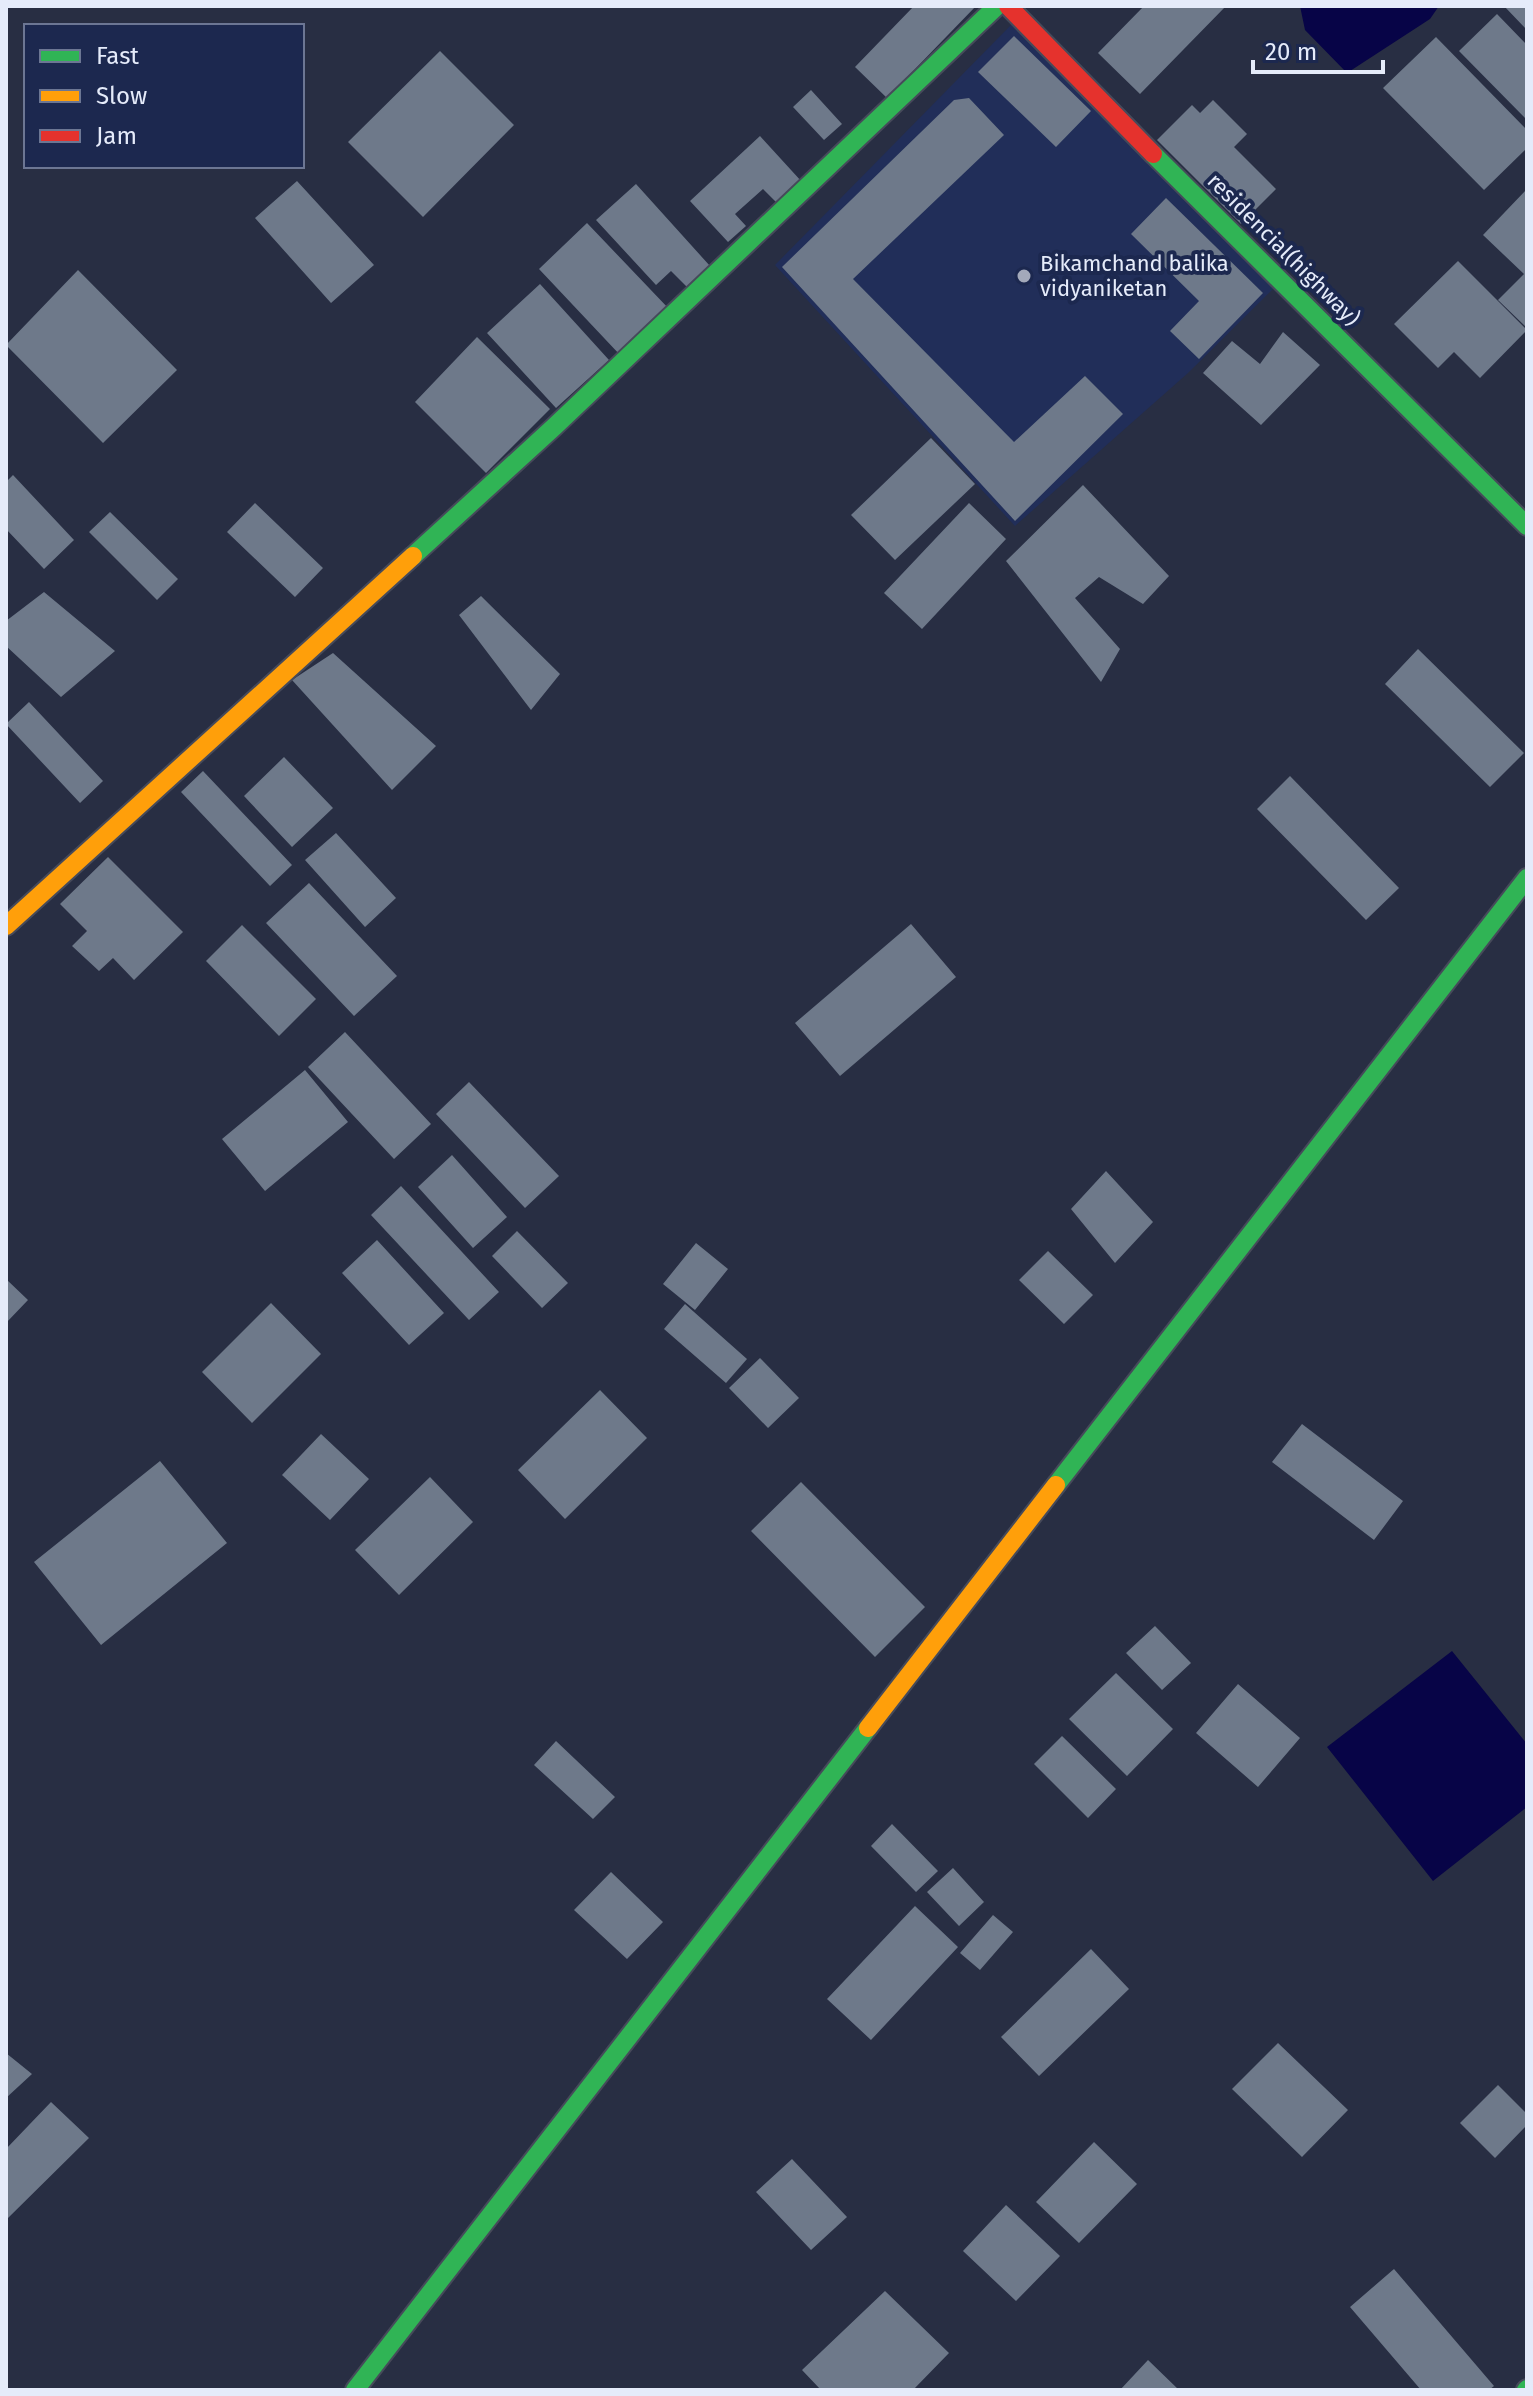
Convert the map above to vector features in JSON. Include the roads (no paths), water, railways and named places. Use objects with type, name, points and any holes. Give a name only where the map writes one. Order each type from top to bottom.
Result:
[{"type":"street","points":[[6,926],[554,427],[997,6]]},
{"type":"street","name":"residencial(highway)","points":[[1008,6],[1087,90],[1274,277],[1428,423],[1527,526]]},
{"type":"street","points":[[355,2390],[1527,878]]},
{"type":"place","name":"Bikamchand balika vidyaniketan","points":[[1024,276]]}]
